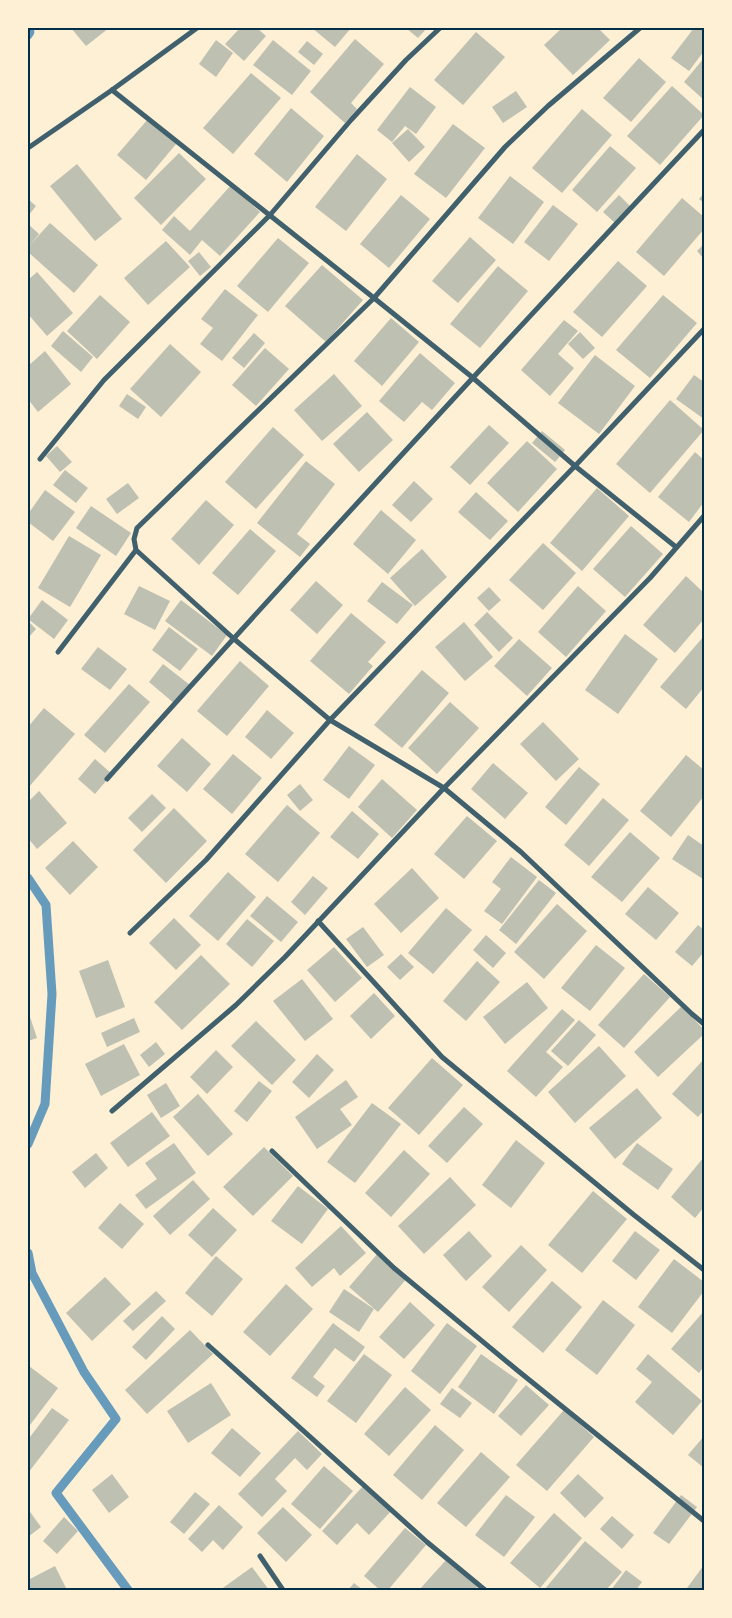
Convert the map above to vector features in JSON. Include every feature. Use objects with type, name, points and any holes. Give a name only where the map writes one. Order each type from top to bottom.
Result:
[{"type":"street","points":[[28,148],[197,28]]},
{"type":"street","points":[[40,459],[104,380],[270,215],[351,120],[406,60],[440,28]]},
{"type":"street","points":[[640,28],[548,106],[505,147],[374,298],[137,528],[134,539],[136,550],[233,638],[330,720],[444,788],[521,852],[704,1024]]},
{"type":"street","points":[[112,90],[374,298],[472,378],[574,466],[676,546]]},
{"type":"street","points":[[107,779],[233,638],[472,378],[704,130]]},
{"type":"street","points":[[130,933],[206,860],[330,720],[704,329]]},
{"type":"street","points":[[112,1112],[236,1005],[444,788],[650,578],[704,516]]},
{"type":"street","points":[[58,652],[136,550]]},
{"type":"street","points":[[318,921],[442,1057],[704,1270]]},
{"type":"street","points":[[272,1151],[394,1268],[704,1521]]},
{"type":"street","points":[[208,1345],[427,1542],[485,1590]]},
{"type":"street","points":[[260,1556],[283,1590]]},
{"type":"building","points":[[71,28],[109,28],[86,46]]},
{"type":"building","points":[[240,28],[257,28],[266,36],[244,61],[225,44]]},
{"type":"building","points":[[312,28],[351,28],[335,47]]},
{"type":"building","points":[[406,28],[427,28],[418,38]]},
{"type":"building","points":[[562,28],[598,28],[610,40],[573,75],[544,45]]},
{"type":"building","points":[[694,28],[704,28],[704,51],[689,71],[671,58]]},
{"type":"building","points":[[476,32],[505,57],[463,105],[434,80]]},
{"type":"building","points":[[355,39],[384,64],[351,103],[357,109],[345,123],[310,92]]},
{"type":"building","points":[[216,40],[233,53],[216,77],[199,64]]},
{"type":"building","points":[[273,40],[311,71],[292,95],[253,65]]},
{"type":"building","points":[[307,41],[323,54],[314,65],[298,52]]},
{"type":"building","points":[[639,58],[666,82],[631,122],[603,98]]},
{"type":"building","points":[[704,58],[704,100],[684,82]]},
{"type":"building","points":[[251,73],[281,98],[233,154],[203,128]]},
{"type":"building","points":[[672,86],[704,115],[660,165],[627,136]]},
{"type":"building","points":[[410,87],[436,107],[416,134],[405,126],[392,142],[377,130]]},
{"type":"building","points":[[516,91],[527,107],[503,123],[492,107]]},
{"type":"building","points":[[291,108],[324,136],[287,182],[254,154]]},
{"type":"building","points":[[582,109],[612,135],[562,193],[532,168]]},
{"type":"building","points":[[148,119],[176,144],[146,180],[117,155]]},
{"type":"building","points":[[453,124],[485,148],[446,198],[414,174]]},
{"type":"building","points":[[408,129],[425,147],[409,162],[392,143]]},
{"type":"building","points":[[610,146],[636,168],[597,212],[572,190]]},
{"type":"building","points":[[179,153],[206,179],[161,225],[134,198]]},
{"type":"building","points":[[357,154],[387,179],[346,231],[315,207]]},
{"type":"building","points":[[77,164],[122,219],[95,241],[50,186]]},
{"type":"building","points":[[510,176],[544,202],[513,244],[478,218]]},
{"type":"building","points":[[231,185],[260,212],[220,256],[202,240],[190,255],[162,230],[174,216],[190,231]]},
{"type":"building","points":[[704,193],[704,203],[699,199]]},
{"type":"building","points":[[401,195],[430,219],[389,268],[360,244]]},
{"type":"building","points":[[619,195],[631,207],[615,223],[603,212]]},
{"type":"building","points":[[682,198],[704,217],[704,229],[664,276],[636,252]]},
{"type":"building","points":[[28,199],[36,206],[28,216]]},
{"type":"building","points":[[553,205],[578,224],[549,261],[524,242]]},
{"type":"building","points":[[50,223],[98,265],[74,293],[28,252],[28,224],[39,234],[29,246]]},
{"type":"building","points":[[470,237],[496,260],[458,303],[432,281]]},
{"type":"building","points":[[278,238],[309,263],[268,312],[237,286]]},
{"type":"building","points":[[166,241],[190,267],[148,305],[124,278]]},
{"type":"building","points":[[704,244],[704,259],[697,251]]},
{"type":"building","points":[[199,252],[211,267],[200,276],[188,261]]},
{"type":"building","points":[[618,261],[647,286],[602,337],[573,312]]},
{"type":"building","points":[[322,265],[363,300],[326,342],[285,306]]},
{"type":"building","points":[[498,266],[528,291],[480,348],[450,324]]},
{"type":"building","points":[[37,272],[73,313],[47,336],[28,314],[28,280]]},
{"type":"building","points":[[225,289],[258,315],[222,361],[200,344],[213,328],[201,319]]},
{"type":"building","points":[[100,295],[130,322],[97,359],[67,331]]},
{"type":"building","points":[[663,295],[697,323],[650,378],[616,350]]},
{"type":"building","points":[[391,318],[419,342],[382,386],[354,361]]},
{"type":"building","points":[[564,320],[578,331],[558,354],[574,368],[550,396],[521,370]]},
{"type":"building","points":[[63,331],[93,357],[81,372],[51,346]]},
{"type":"building","points":[[580,332],[595,348],[583,359],[568,344]]},
{"type":"building","points":[[254,333],[265,343],[244,368],[232,358]]},
{"type":"building","points":[[170,344],[201,372],[161,417],[130,389]]},
{"type":"building","points":[[265,348],[289,369],[256,406],[232,385]]},
{"type":"building","points":[[45,351],[71,384],[38,412],[28,399],[28,366]]},
{"type":"building","points":[[420,353],[455,383],[432,410],[422,402],[404,422],[379,401]]},
{"type":"building","points":[[595,355],[635,386],[599,434],[558,403]]},
{"type":"building","points":[[334,374],[362,406],[322,441],[294,410]]},
{"type":"building","points":[[694,375],[704,382],[704,419],[676,399]]},
{"type":"building","points":[[127,394],[146,407],[138,419],[119,406]]},
{"type":"building","points":[[670,400],[704,430],[650,493],[616,464]]},
{"type":"building","points":[[367,412],[393,440],[359,472],[333,444]]},
{"type":"building","points":[[489,425],[509,443],[470,485],[450,467]]},
{"type":"building","points":[[273,427],[304,455],[256,509],[225,482]]},
{"type":"building","points":[[542,431],[565,450],[555,462],[532,443]]},
{"type":"building","points":[[527,441],[557,469],[518,512],[487,483]]},
{"type":"building","points":[[57,446],[72,462],[60,472],[46,456]]},
{"type":"building","points":[[695,452],[704,460],[704,502],[689,522],[658,497]]},
{"type":"building","points":[[306,461],[335,484],[297,534],[310,544],[300,557],[257,523]]},
{"type":"building","points":[[65,470],[88,488],[76,503],[53,485]]},
{"type":"building","points":[[414,481],[433,499],[411,522],[392,505]]},
{"type":"building","points":[[128,483],[139,498],[117,514],[106,499]]},
{"type":"building","points":[[597,488],[629,516],[582,571],[550,543]]},
{"type":"building","points":[[45,490],[75,512],[53,541],[28,522],[28,514]]},
{"type":"building","points":[[476,492],[508,521],[490,540],[458,512]]},
{"type":"building","points":[[206,500],[234,525],[199,565],[171,539]]},
{"type":"building","points":[[91,506],[131,533],[116,556],[76,528]]},
{"type":"building","points":[[381,510],[416,540],[388,574],[353,544]]},
{"type":"building","points":[[631,526],[663,554],[625,597],[593,569]]},
{"type":"building","points":[[250,529],[276,551],[238,595],[212,573]]},
{"type":"building","points":[[69,536],[101,555],[70,607],[38,588]]},
{"type":"building","points":[[543,543],[576,573],[543,610],[509,580]]},
{"type":"building","points":[[422,549],[447,577],[415,606],[390,578]]},
{"type":"building","points":[[686,576],[704,593],[704,619],[675,653],[643,625]]},
{"type":"building","points":[[316,581],[343,605],[317,634],[290,610]]},
{"type":"building","points":[[382,582],[413,605],[397,624],[367,601]]},
{"type":"building","points":[[139,586],[170,601],[155,630],[124,614]]},
{"type":"building","points":[[578,586],[606,611],[566,657],[538,632]]},
{"type":"building","points":[[489,587],[501,600],[489,611],[477,598]]},
{"type":"building","points":[[42,600],[68,620],[54,639],[28,619]]},
{"type":"building","points":[[181,600],[227,635],[212,656],[165,621]]},
{"type":"building","points":[[487,612],[513,638],[499,652],[474,625]]},
{"type":"building","points":[[351,613],[386,642],[368,662],[373,666],[349,694],[310,661]]},
{"type":"building","points":[[28,621],[36,629],[28,638]]},
{"type":"building","points":[[464,622],[493,657],[465,681],[435,647]]},
{"type":"building","points":[[169,627],[198,649],[180,671],[152,650]]},
{"type":"building","points":[[625,634],[658,659],[618,714],[585,690]]},
{"type":"building","points":[[704,636],[704,687],[686,709],[660,687]]},
{"type":"building","points":[[519,639],[552,668],[527,696],[494,666]]},
{"type":"building","points":[[98,647],[127,669],[110,690],[81,669]]},
{"type":"building","points":[[240,661],[269,686],[227,736],[197,711]]},
{"type":"building","points":[[163,664],[190,685],[175,704],[149,682]]},
{"type":"building","points":[[422,670],[449,693],[402,748],[374,725]]},
{"type":"building","points":[[129,684],[150,702],[105,753],[84,735]]},
{"type":"building","points":[[450,702],[479,728],[437,774],[408,748]]},
{"type":"building","points":[[44,708],[75,734],[28,788],[28,727]]},
{"type":"building","points":[[267,710],[294,733],[271,759],[245,737]]},
{"type":"building","points":[[543,722],[579,759],[556,781],[520,744]]},
{"type":"building","points":[[182,738],[211,764],[187,792],[157,766]]},
{"type":"building","points":[[349,746],[375,765],[349,799],[323,780]]},
{"type":"building","points":[[233,754],[262,778],[232,814],[203,789]]},
{"type":"building","points":[[686,755],[704,770],[704,796],[671,837],[640,811]]},
{"type":"building","points":[[95,759],[112,774],[95,794],[78,779]]},
{"type":"building","points":[[493,763],[528,793],[505,819],[471,789]]},
{"type":"building","points":[[579,767],[600,784],[566,825],[545,807]]},
{"type":"building","points":[[382,779],[417,810],[392,838],[358,807]]},
{"type":"building","points":[[300,784],[313,800],[300,811],[287,795]]},
{"type":"building","points":[[39,791],[67,823],[37,849],[28,838],[28,802]]},
{"type":"building","points":[[152,794],[166,808],[142,832],[128,818]]},
{"type":"building","points":[[603,798],[629,820],[589,866],[564,845]]},
{"type":"building","points":[[287,805],[320,833],[278,882],[245,854]]},
{"type":"building","points":[[174,808],[207,841],[166,883],[133,850]]},
{"type":"building","points":[[352,811],[379,834],[358,859],[330,837]]},
{"type":"building","points":[[467,816],[497,841],[464,879],[434,854]]},
{"type":"building","points":[[630,832],[660,858],[622,902],[591,877]]},
{"type":"building","points":[[688,835],[704,846],[703,879],[672,859]]},
{"type":"building","points":[[73,841],[98,867],[70,895],[45,868]]},
{"type":"building","points":[[511,857],[537,877],[502,924],[484,911],[501,889],[492,882]]},
{"type":"building","points":[[412,868],[439,898],[401,933],[374,904]]},
{"type":"building","points":[[228,872],[256,897],[218,941],[189,916]]},
{"type":"building","points":[[313,876],[328,888],[305,915],[291,902]]},
{"type":"building","points":[[539,880],[556,893],[516,944],[499,930]]},
{"type":"building","points":[[648,887],[679,913],[656,940],[625,914]]},
{"type":"building","points":[[267,896],[298,922],[281,942],[250,916]]},
{"type":"building","points":[[557,904],[587,931],[544,979],[514,952]]},
{"type":"building","points":[[446,908],[472,930],[433,974],[408,953]]},
{"type":"building","points":[[174,918],[201,945],[176,970],[149,943]]},
{"type":"building","points":[[247,919],[274,941],[252,967],[226,944]]},
{"type":"building","points":[[698,925],[704,930],[704,952],[692,966],[675,952]]},
{"type":"building","points":[[363,927],[384,955],[367,967],[346,939]]},
{"type":"building","points":[[486,935],[506,953],[493,968],[473,950]]},
{"type":"building","points":[[596,945],[625,968],[590,1011],[561,988]]},
{"type":"building","points":[[334,947],[362,978],[335,1002],[307,970]]},
{"type":"building","points":[[401,954],[414,967],[400,980],[387,967]]},
{"type":"building","points":[[201,955],[230,984],[182,1030],[154,1002]]},
{"type":"building","points":[[108,960],[125,1007],[96,1018],[79,971]]},
{"type":"building","points":[[477,961],[500,982],[466,1021],[443,1001]]},
{"type":"building","points":[[644,974],[670,997],[624,1048],[598,1025]]},
{"type":"building","points":[[302,979],[333,1019],[305,1041],[273,1001]]},
{"type":"building","points":[[527,982],[548,1008],[505,1044],[483,1017]]},
{"type":"building","points":[[374,993],[395,1016],[371,1039],[350,1016]]},
{"type":"building","points":[[682,1006],[704,1030],[704,1034],[658,1077],[634,1052]]},
{"type":"building","points":[[562,1009],[575,1020],[546,1052],[563,1067],[536,1097],[507,1071]]},
{"type":"building","points":[[28,1011],[37,1038],[28,1041]]},
{"type":"building","points":[[134,1018],[140,1032],[107,1047],[101,1033]]},
{"type":"building","points":[[579,1020],[596,1035],[568,1066],[551,1051]]},
{"type":"building","points":[[256,1021],[296,1060],[272,1085],[231,1046]]},
{"type":"building","points":[[156,1042],[165,1054],[149,1067],[140,1055]]},
{"type":"building","points":[[124,1044],[140,1075],[101,1096],[85,1064]]},
{"type":"building","points":[[599,1046],[626,1076],[575,1123],[548,1092]]},
{"type":"building","points":[[216,1050],[233,1067],[207,1094],[190,1077]]},
{"type":"building","points":[[317,1054],[334,1070],[309,1098],[292,1082]]},
{"type":"building","points":[[432,1058],[463,1085],[419,1135],[388,1108]]},
{"type":"building","points":[[704,1059],[704,1110],[698,1117],[672,1094]]},
{"type":"building","points":[[346,1080],[358,1097],[340,1109],[352,1125],[317,1149],[295,1117]]},
{"type":"building","points":[[259,1081],[272,1091],[247,1122],[234,1111]]},
{"type":"building","points":[[166,1083],[180,1106],[161,1118],[147,1095]]},
{"type":"building","points":[[637,1088],[662,1118],[615,1159],[589,1128]]},
{"type":"building","points":[[198,1094],[233,1134],[208,1156],[173,1117]]},
{"type":"building","points":[[372,1103],[401,1124],[355,1183],[327,1162]]},
{"type":"building","points":[[464,1107],[483,1124],[447,1163],[428,1146]]},
{"type":"building","points":[[152,1112],[170,1136],[128,1167],[110,1143]]},
{"type":"building","points":[[516,1140],[545,1163],[511,1208],[482,1185]]},
{"type":"building","points":[[174,1143],[196,1173],[146,1209],[135,1195],[157,1179],[145,1163]]},
{"type":"building","points":[[637,1143],[673,1169],[658,1190],[622,1164]]},
{"type":"building","points":[[264,1147],[293,1176],[253,1216],[223,1187]]},
{"type":"building","points":[[404,1150],[430,1174],[391,1217],[365,1193]]},
{"type":"building","points":[[96,1153],[108,1168],[85,1188],[72,1172]]},
{"type":"building","points":[[704,1157],[704,1207],[695,1218],[671,1197]]},
{"type":"building","points":[[450,1177],[476,1205],[424,1254],[398,1226]]},
{"type":"building","points":[[193,1180],[210,1199],[170,1235],[153,1216]]},
{"type":"building","points":[[298,1186],[328,1209],[302,1244],[271,1221]]},
{"type":"building","points":[[593,1191],[627,1219],[582,1273],[548,1245]]},
{"type":"building","points":[[120,1203],[144,1224],[122,1249],[98,1228]]},
{"type":"building","points":[[213,1208],[237,1230],[212,1257],[188,1235]]},
{"type":"building","points":[[341,1226],[366,1253],[340,1276],[334,1268],[312,1287],[295,1268]]},
{"type":"building","points":[[469,1231],[492,1256],[466,1281],[443,1255]]},
{"type":"building","points":[[635,1231],[660,1250],[636,1280],[612,1261]]},
{"type":"building","points":[[521,1245],[547,1270],[509,1312],[482,1287]]},
{"type":"building","points":[[379,1252],[408,1277],[378,1312],[349,1287]]},
{"type":"building","points":[[216,1256],[243,1279],[212,1316],[185,1293]]},
{"type":"building","points":[[674,1259],[704,1282],[704,1291],[672,1333],[638,1307]]},
{"type":"building","points":[[105,1277],[131,1304],[92,1341],[66,1313]]},
{"type":"building","points":[[552,1281],[582,1307],[543,1353],[512,1327]]},
{"type":"building","points":[[286,1284],[313,1309],[270,1356],[243,1332]]},
{"type":"building","points":[[344,1289],[374,1309],[359,1332],[329,1312]]},
{"type":"building","points":[[156,1291],[166,1301],[133,1331],[123,1321]]},
{"type":"building","points":[[603,1300],[635,1325],[597,1375],[565,1350]]},
{"type":"building","points":[[410,1302],[435,1325],[404,1359],[379,1337]]},
{"type":"building","points":[[704,1311],[704,1366],[699,1373],[671,1349]]},
{"type":"building","points":[[162,1316],[175,1329],[146,1360],[132,1347]]},
{"type":"building","points":[[333,1323],[365,1347],[354,1362],[335,1348],[313,1377],[325,1386],[317,1397],[291,1378]]},
{"type":"building","points":[[447,1323],[477,1346],[440,1394],[411,1371]]},
{"type":"building","points":[[190,1330],[213,1354],[147,1414],[125,1390]]},
{"type":"building","points":[[364,1354],[392,1375],[356,1423],[327,1401]]},
{"type":"building","points":[[481,1354],[518,1380],[494,1414],[458,1387]]},
{"type":"building","points":[[648,1354],[702,1401],[673,1435],[635,1402],[652,1382],[636,1369]]},
{"type":"building","points":[[29,1366],[58,1388],[30,1425],[28,1423]]},
{"type":"building","points":[[211,1383],[231,1415],[188,1443],[167,1411]]},
{"type":"building","points":[[526,1385],[549,1405],[521,1436],[498,1416]]},
{"type":"building","points":[[405,1387],[431,1410],[389,1456],[364,1434]]},
{"type":"building","points":[[452,1388],[472,1403],[460,1418],[440,1404]]},
{"type":"building","points":[[52,1408],[69,1420],[28,1473],[28,1435],[30,1437]]},
{"type":"building","points":[[564,1410],[594,1437],[547,1491],[516,1465]]},
{"type":"building","points":[[435,1425],[464,1450],[422,1500],[393,1475]]},
{"type":"building","points":[[232,1428],[261,1453],[240,1477],[211,1453]]},
{"type":"building","points":[[298,1431],[322,1454],[307,1470],[295,1458],[275,1479],[287,1491],[262,1517],[238,1494]]},
{"type":"building","points":[[704,1436],[704,1468],[688,1455]]},
{"type":"building","points":[[481,1452],[510,1477],[466,1527],[437,1503]]},
{"type":"building","points":[[324,1466],[353,1491],[320,1529],[291,1504]]},
{"type":"building","points":[[112,1474],[129,1497],[109,1513],[92,1490]]},
{"type":"building","points":[[578,1474],[604,1498],[585,1518],[560,1493]]},
{"type":"building","points":[[364,1485],[391,1511],[369,1535],[357,1523],[337,1545],[322,1531]]},
{"type":"building","points":[[195,1492],[210,1504],[184,1534],[170,1522]]},
{"type":"building","points":[[506,1495],[535,1517],[504,1557],[475,1535]]},
{"type":"building","points":[[681,1495],[697,1507],[669,1544],[653,1533]]},
{"type":"building","points":[[219,1505],[243,1527],[223,1550],[213,1540],[202,1552],[188,1539]]},
{"type":"building","points":[[283,1507],[312,1535],[286,1562],[257,1533]]},
{"type":"building","points":[[28,1509],[41,1527],[28,1537]]},
{"type":"building","points":[[554,1513],[582,1538],[540,1588],[510,1563]]},
{"type":"building","points":[[612,1516],[634,1535],[622,1549],[600,1529]]},
{"type":"building","points":[[64,1517],[78,1531],[57,1554],[43,1541]]},
{"type":"building","points":[[405,1528],[426,1545],[388,1590],[380,1590],[364,1576]]},
{"type":"building","points":[[585,1541],[622,1572],[606,1590],[544,1590]]},
{"type":"building","points":[[446,1560],[477,1587],[474,1590],[419,1590]]},
{"type":"building","points":[[704,1565],[704,1590],[691,1590],[687,1588]]},
{"type":"building","points":[[55,1566],[67,1590],[28,1590],[28,1580]]},
{"type":"building","points":[[252,1567],[269,1590],[220,1590]]},
{"type":"building","points":[[626,1570],[642,1582],[636,1590],[611,1590]]},
{"type":"building","points":[[354,1583],[363,1590],[348,1590]]},
{"type":"waterway","points":[[28,28],[30,32],[28,35]]},
{"type":"waterway","points":[[28,878],[46,905],[52,994],[45,1104],[28,1144]]},
{"type":"waterway","points":[[28,1253],[32,1273],[84,1372],[116,1419],[56,1493],[128,1590]]}]
